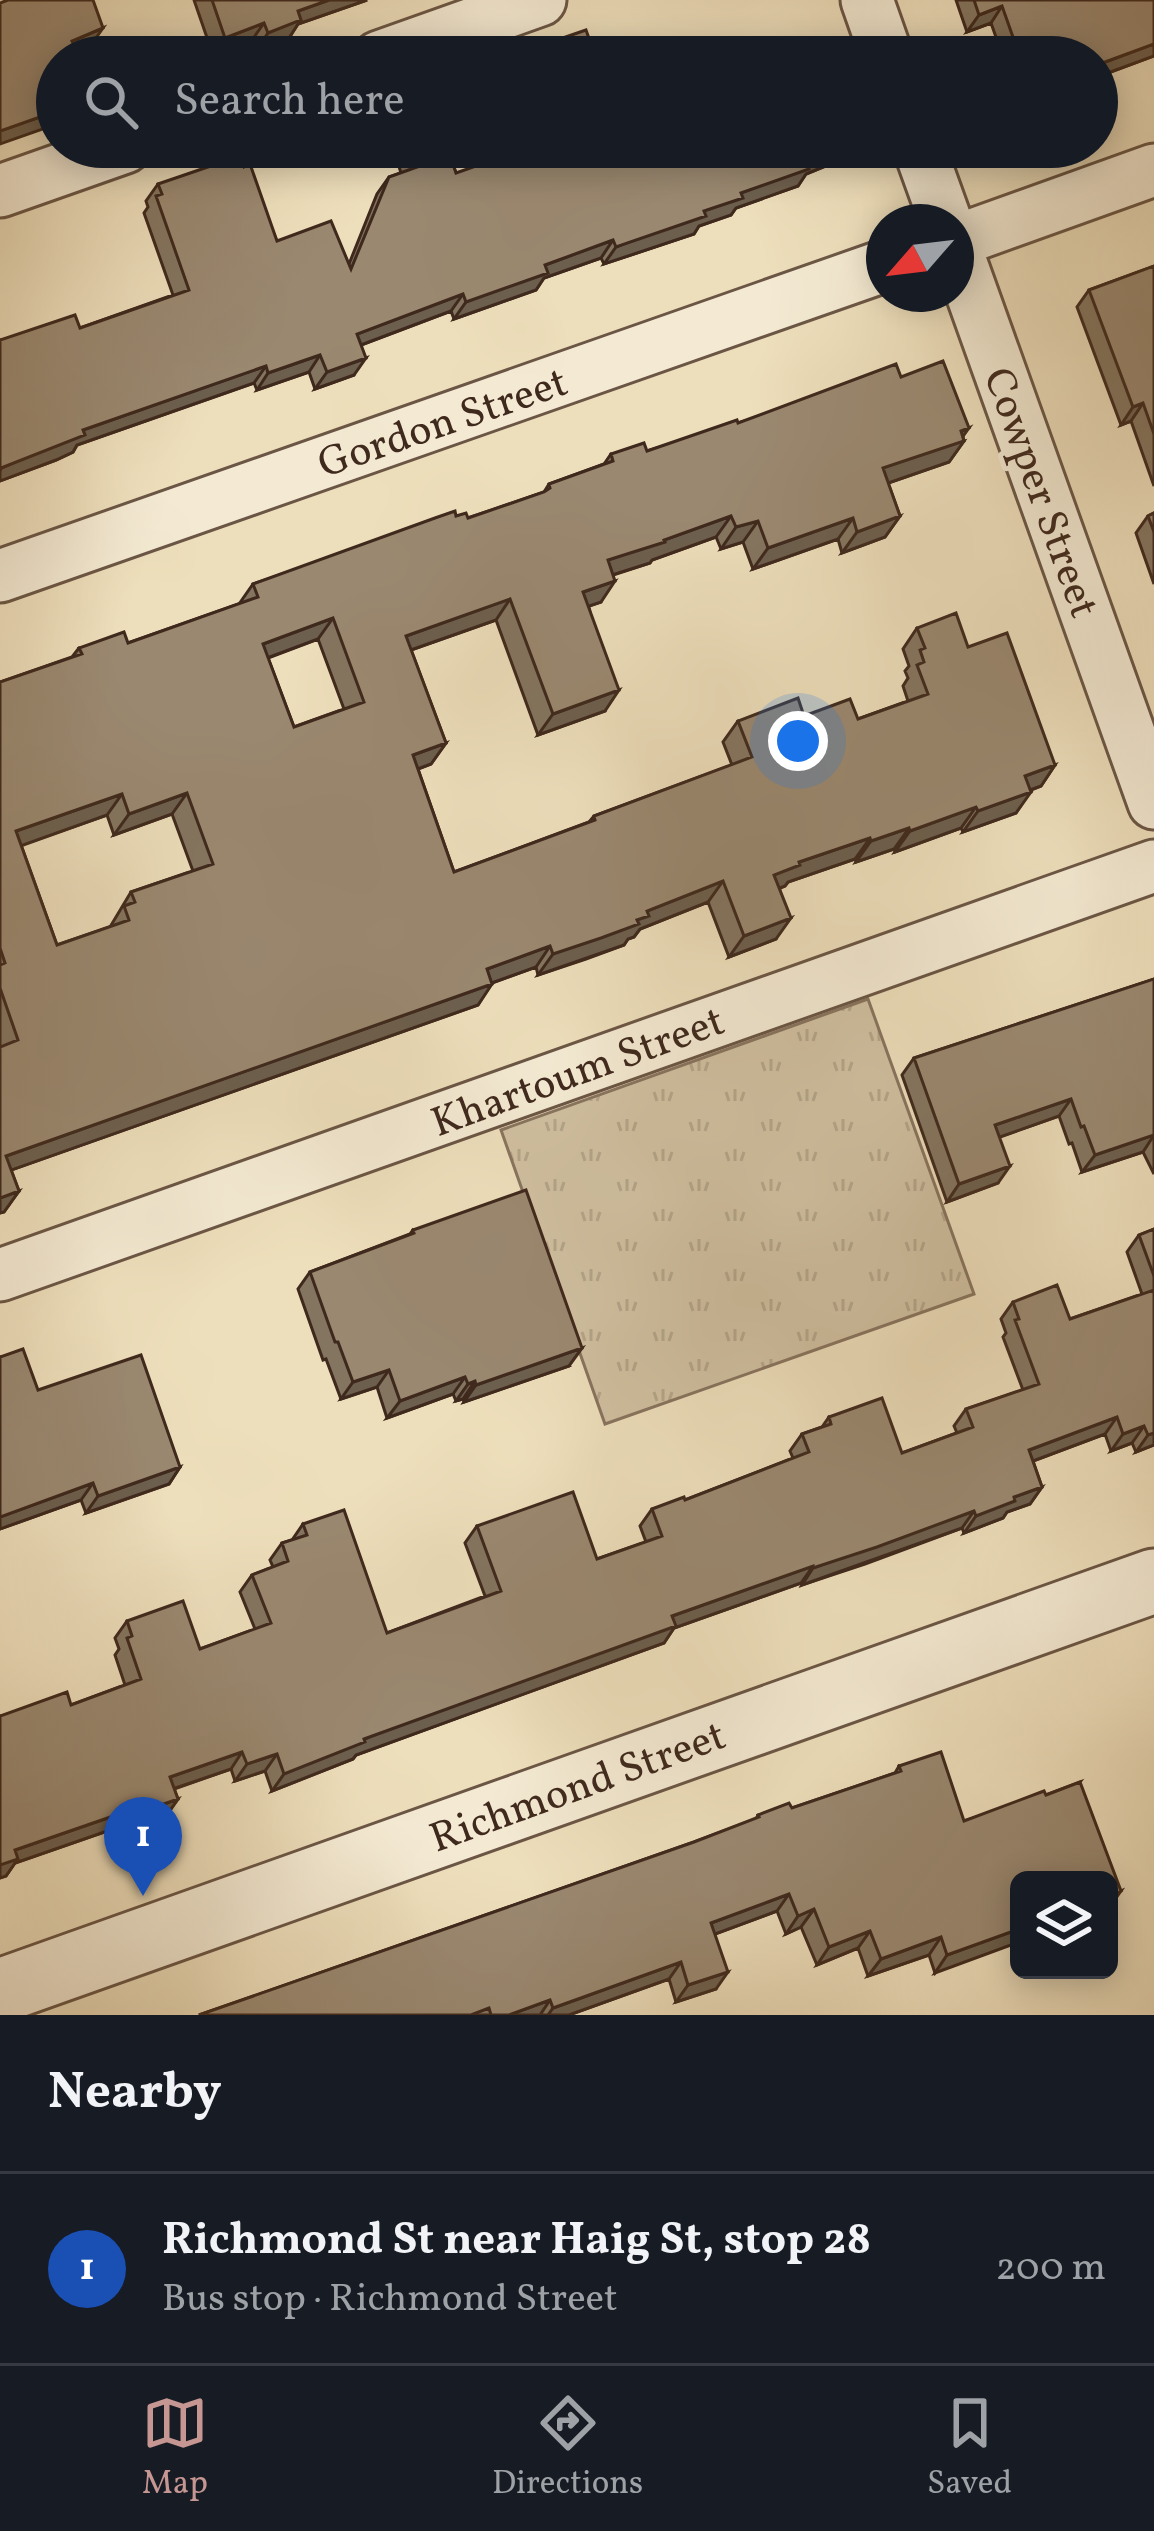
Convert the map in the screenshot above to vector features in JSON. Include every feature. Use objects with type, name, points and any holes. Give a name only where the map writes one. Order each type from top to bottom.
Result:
[{"type":"street","points":[[438,36],[540,0]]},
{"type":"street","points":[[867,0],[880,36]]},
{"type":"street","points":[[0,191],[65,168]]},
{"type":"street","points":[[927,168],[940,204]]},
{"type":"street","points":[[974,238],[1154,170]]},
{"type":"street","name":"Gordon Street","points":[[0,576],[866,272]]},
{"type":"street","name":"Cowper Street","points":[[974,296],[1154,803]]},
{"type":"street","name":"Khartoum Street","points":[[0,1275],[1154,866]]},
{"type":"street","name":"Richmond Street","points":[[0,1990],[1154,1581]]},
{"type":"green space","points":[[868,999],[974,1294],[605,1424],[501,1130]]},
{"type":"building","points":[[93,0],[103,28],[84,36],[36,36],[36,118],[0,131],[0,3]]},
{"type":"building","points":[[212,0],[329,0],[298,11],[301,20],[268,33],[264,23],[224,36]]},
{"type":"building","points":[[974,0],[1154,0],[1154,44],[1118,57],[1118,36],[1013,36],[1002,6],[979,15]]},
{"type":"building","points":[[205,168],[251,168],[277,241],[331,221],[351,269],[389,177],[414,168],[454,168],[456,173],[470,168],[809,169],[741,193],[743,198],[704,211],[706,216],[616,247],[613,240],[545,265],[548,273],[466,302],[463,294],[357,334],[366,358],[327,372],[320,355],[268,373],[266,366],[83,430],[85,435],[0,471],[0,340],[75,315],[80,328],[189,290],[156,196],[162,194],[158,184]]},
{"type":"building","points":[[1154,266],[1154,434],[1143,403],[1133,407],[1089,290]]},
{"type":"building","points":[[943,361],[969,428],[961,431],[964,441],[883,468],[900,516],[857,532],[853,518],[768,548],[758,521],[736,527],[731,516],[608,560],[615,581],[583,592],[619,690],[553,714],[510,599],[406,636],[446,743],[413,755],[454,872],[752,757],[738,721],[798,698],[804,716],[850,699],[858,719],[928,694],[917,665],[924,662],[920,650],[925,648],[917,628],[956,613],[968,647],[1007,633],[1055,765],[1025,776],[1031,792],[799,862],[774,875],[791,918],[744,936],[723,881],[647,911],[649,916],[637,920],[639,924],[553,954],[550,946],[487,969],[492,984],[6,1156],[19,1191],[0,1198],[0,1047],[18,1040],[0,988],[0,965],[5,963],[0,948],[0,682],[82,654],[79,648],[124,632],[128,643],[258,597],[253,584],[455,511],[456,516],[466,513],[468,518],[544,492],[549,484],[613,461],[611,454],[644,443],[647,451],[738,423],[896,364],[901,377]],"holes":[[[333,618],[364,702],[294,727],[263,644]],[[187,793],[213,864],[131,892],[135,902],[124,906],[129,920],[57,945],[16,831],[122,794],[129,814]]]},
{"type":"building","points":[[1154,979],[1154,1135],[1095,1155],[1071,1099],[995,1125],[1010,1166],[959,1184],[914,1058]]},
{"type":"building","points":[[526,1190],[582,1348],[476,1385],[475,1381],[468,1384],[465,1377],[400,1401],[389,1370],[353,1382],[310,1272]]},
{"type":"building","points":[[1154,1229],[1154,1276],[1139,1235]]},
{"type":"building","points":[[1057,1285],[1070,1319],[1154,1290],[1154,1433],[1148,1435],[1144,1426],[1123,1434],[1117,1417],[1029,1450],[1042,1487],[1014,1497],[1015,1501],[672,1616],[676,1626],[364,1739],[284,1774],[277,1754],[247,1764],[242,1752],[170,1777],[178,1799],[15,1850],[18,1859],[0,1865],[0,1716],[67,1692],[71,1705],[141,1679],[127,1638],[132,1636],[127,1621],[183,1601],[200,1649],[271,1623],[252,1575],[288,1561],[282,1543],[307,1535],[303,1524],[344,1510],[387,1633],[501,1591],[477,1526],[573,1492],[597,1559],[662,1536],[652,1509],[809,1452],[802,1434],[831,1424],[829,1417],[882,1398],[902,1453],[973,1427],[966,1409],[1039,1384],[1013,1302]]},
{"type":"building","points":[[23,1349],[38,1390],[141,1355],[180,1467],[98,1496],[93,1483],[0,1517],[0,1357]]},
{"type":"building","points":[[941,1752],[964,1821],[1080,1782],[1113,1871],[1010,1871],[1010,1932],[947,1955],[941,1937],[881,1959],[870,1931],[829,1947],[814,1909],[798,1916],[789,1894],[711,1923],[728,1972],[688,1985],[681,1962],[553,2008],[550,2000],[509,2015],[491,2015],[489,2008],[471,2015],[199,2015],[694,1842],[789,1803],[792,1808],[901,1771],[899,1766]]},
{"type":"place","name":"Richmond St near Haig St, stop 28","points":[[143,1896]]}]
